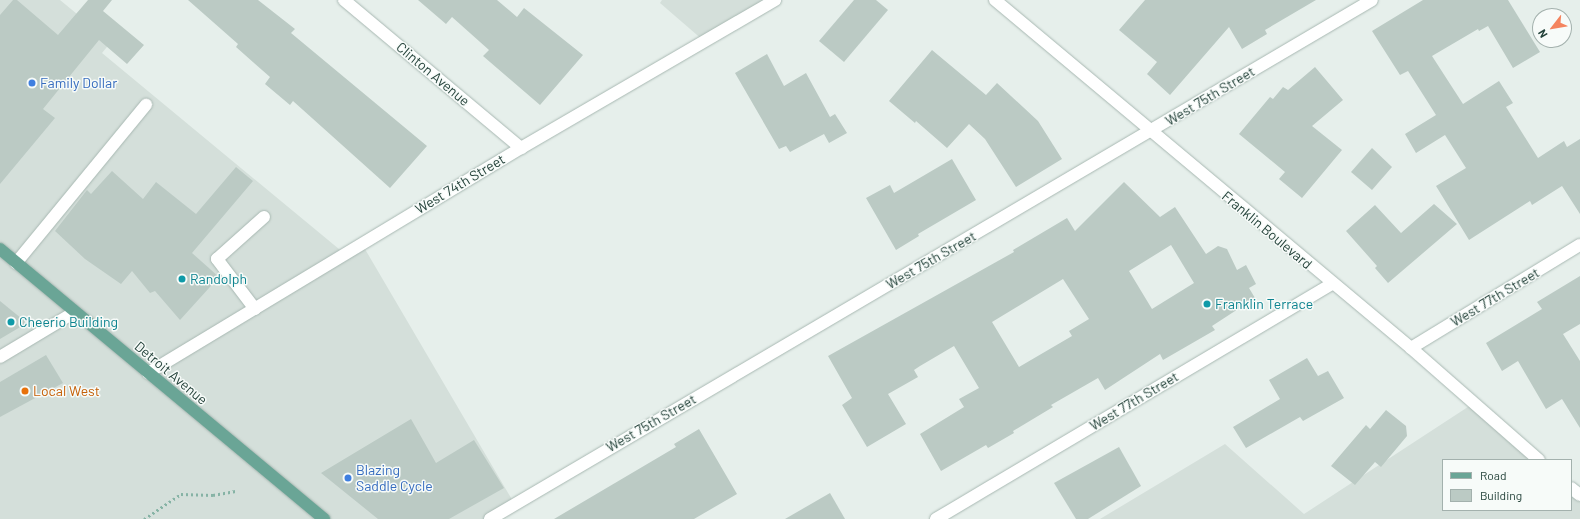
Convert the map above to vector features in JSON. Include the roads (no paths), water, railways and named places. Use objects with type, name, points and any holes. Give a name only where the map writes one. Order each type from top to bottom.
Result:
[{"type":"main road","name":"Detroit Avenue","points":[[0,249],[324,519]]},
{"type":"street","name":"Clinton Avenue","points":[[344,0],[521,148]]},
{"type":"street","name":"West 74th Street","points":[[148,373],[521,148],[775,0]]},
{"type":"street","name":"Franklin Boulevard","points":[[995,0],[1332,284],[1411,348],[1538,459]]},
{"type":"street","name":"West 75th Street","points":[[490,519],[1372,0]]},
{"type":"street","points":[[16,263],[146,106]]},
{"type":"street","points":[[255,308],[217,259],[264,217]]},
{"type":"street","name":"West 77th Street","points":[[1411,348],[1580,245]]},
{"type":"street","name":"West 77th Street","points":[[936,519],[1332,284]]},
{"type":"street","points":[[0,357],[75,312]]},
{"type":"street","points":[[1572,489],[1580,495]]},
{"type":"place","name":"Family Dollar","points":[[32,83]]},
{"type":"place","name":"Randolph","points":[[182,279]]},
{"type":"place","name":"Franklin Terrace","points":[[1207,304]]},
{"type":"place","name":"Cheerio Building","points":[[11,322]]},
{"type":"place","name":"Local West","points":[[25,391]]},
{"type":"place","name":"Blazing Saddle Cycle","points":[[348,478]]}]
